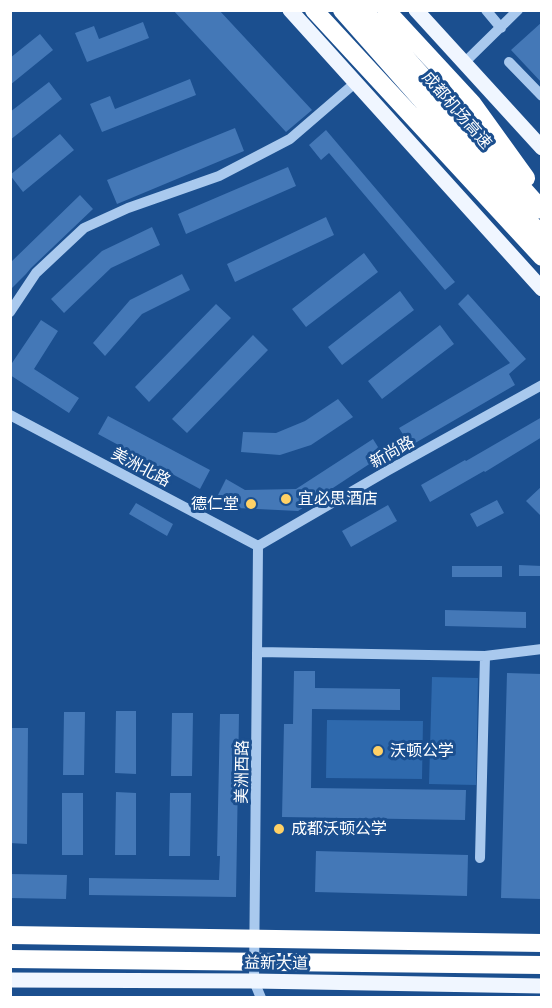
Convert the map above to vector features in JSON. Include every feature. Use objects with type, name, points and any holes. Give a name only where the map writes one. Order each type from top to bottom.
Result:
[{"type":"highway","points":[[314,10],[542,257]]},
{"type":"highway","name":"成都机场高速","points":[[342,10],[542,236]]},
{"type":"highway","name":"成都机场高速","points":[[363,10],[542,210]]},
{"type":"highway","points":[[386,10],[472,103],[542,199]]},
{"type":"highway","points":[[10,935],[542,943]]},
{"type":"highway","points":[[10,959],[542,965]]},
{"type":"main road","points":[[290,10],[542,290]]},
{"type":"main road","points":[[416,10],[542,148]]},
{"type":"main road","name":"益新大道","points":[[10,980],[542,986]]},
{"type":"street","points":[[486,10],[501,28]]},
{"type":"street","points":[[464,63],[519,10]]},
{"type":"street","points":[[509,62],[542,96]]},
{"type":"street","points":[[10,312],[36,273],[84,228],[128,208],[219,176],[290,139],[355,82]]},
{"type":"street","name":"新尚路","points":[[258,546],[542,385]]},
{"type":"street","name":"美洲北路","points":[[10,415],[258,546]]},
{"type":"street","name":"美洲西路","points":[[258,546],[254,981],[261,998]]},
{"type":"street","points":[[258,652],[485,656],[542,650]]},
{"type":"street","points":[[480,858],[485,656]]},
{"type":"shaded area","points":[[432,677],[478,678],[476,785],[429,784]]},
{"type":"shaded area","points":[[327,720],[423,721],[422,779],[326,778]]},
{"type":"building","points":[[173,10],[219,10],[312,110],[286,132]]},
{"type":"building","points":[[143,22],[149,38],[87,62],[75,33],[94,26],[99,39]]},
{"type":"building","points":[[542,22],[542,83],[511,50]]},
{"type":"building","points":[[40,34],[53,50],[10,85],[10,58]]},
{"type":"building","points":[[190,79],[196,95],[102,132],[90,104],[110,96],[115,109]]},
{"type":"building","points":[[49,82],[62,99],[10,140],[10,112]]},
{"type":"building","points":[[235,128],[244,151],[117,204],[107,180]]},
{"type":"building","points":[[326,130],[455,282],[445,290],[329,153],[321,160],[309,145]]},
{"type":"building","points":[[60,134],[74,150],[23,192],[10,175]]},
{"type":"building","points":[[288,167],[296,186],[186,234],[178,214]]},
{"type":"building","points":[[80,195],[93,209],[10,290],[10,263]]},
{"type":"building","points":[[326,217],[334,235],[235,282],[227,264]]},
{"type":"building","points":[[152,227],[160,245],[111,268],[64,313],[51,299],[102,251]]},
{"type":"building","points":[[364,253],[378,272],[306,327],[292,309]]},
{"type":"building","points":[[182,274],[190,290],[142,314],[105,356],[93,343],[130,300]]},
{"type":"building","points":[[400,291],[414,310],[342,365],[328,347]]},
{"type":"building","points":[[468,294],[526,359],[509,374],[515,385],[410,446],[399,428],[510,363],[458,304]]},
{"type":"building","points":[[216,304],[231,318],[149,402],[135,387]]},
{"type":"building","points":[[41,320],[58,331],[34,369],[79,398],[69,413],[10,375],[10,366]]},
{"type":"building","points":[[440,325],[454,344],[382,399],[368,381]]},
{"type":"building","points":[[253,335],[268,350],[187,433],[172,419]]},
{"type":"building","points":[[338,399],[353,417],[311,445],[280,455],[241,452],[243,432],[276,433],[305,421]]},
{"type":"building","points":[[108,416],[210,470],[200,489],[98,434]]},
{"type":"building","points":[[542,417],[542,437],[430,502],[421,485]]},
{"type":"building","points":[[373,439],[383,455],[298,511],[237,508],[217,497],[226,479],[245,490],[296,489]]},
{"type":"building","points":[[542,486],[542,517],[526,501]]},
{"type":"building","points":[[497,500],[504,513],[477,527],[470,514]]},
{"type":"building","points":[[136,503],[173,524],[167,536],[129,514]]},
{"type":"building","points":[[388,505],[397,521],[351,547],[342,531]]},
{"type":"building","points":[[519,565],[542,566],[542,576],[519,576]]},
{"type":"building","points":[[452,566],[502,566],[502,577],[452,577]]},
{"type":"building","points":[[445,610],[526,612],[526,628],[445,626]]},
{"type":"building","points":[[294,671],[315,671],[315,688],[400,689],[400,710],[312,709],[311,788],[466,790],[465,820],[282,817],[284,724],[293,724]]},
{"type":"building","points":[[507,673],[542,674],[542,899],[501,898]]},
{"type":"building","points":[[116,711],[136,711],[136,774],[115,773]]},
{"type":"building","points":[[64,712],[85,712],[84,775],[63,775]]},
{"type":"building","points":[[172,713],[193,713],[192,776],[171,776]]},
{"type":"building","points":[[220,714],[239,714],[236,897],[89,895],[89,878],[219,880],[220,856],[217,856]]},
{"type":"building","points":[[10,728],[28,728],[27,844],[10,843]]},
{"type":"building","points":[[116,792],[136,793],[136,855],[115,855]]},
{"type":"building","points":[[62,793],[83,793],[83,855],[62,855]]},
{"type":"building","points":[[170,793],[191,793],[190,856],[169,856]]},
{"type":"building","points":[[316,851],[468,855],[467,896],[315,892]]},
{"type":"building","points":[[10,874],[67,875],[66,899],[10,898]]},
{"type":"place","name":"宜必思酒店","points":[[286,499]]},
{"type":"place","name":"德仁堂","points":[[251,504]]},
{"type":"place","name":"沃顿公学","points":[[378,751]]},
{"type":"place","name":"成都沃顿公学","points":[[279,829]]}]
